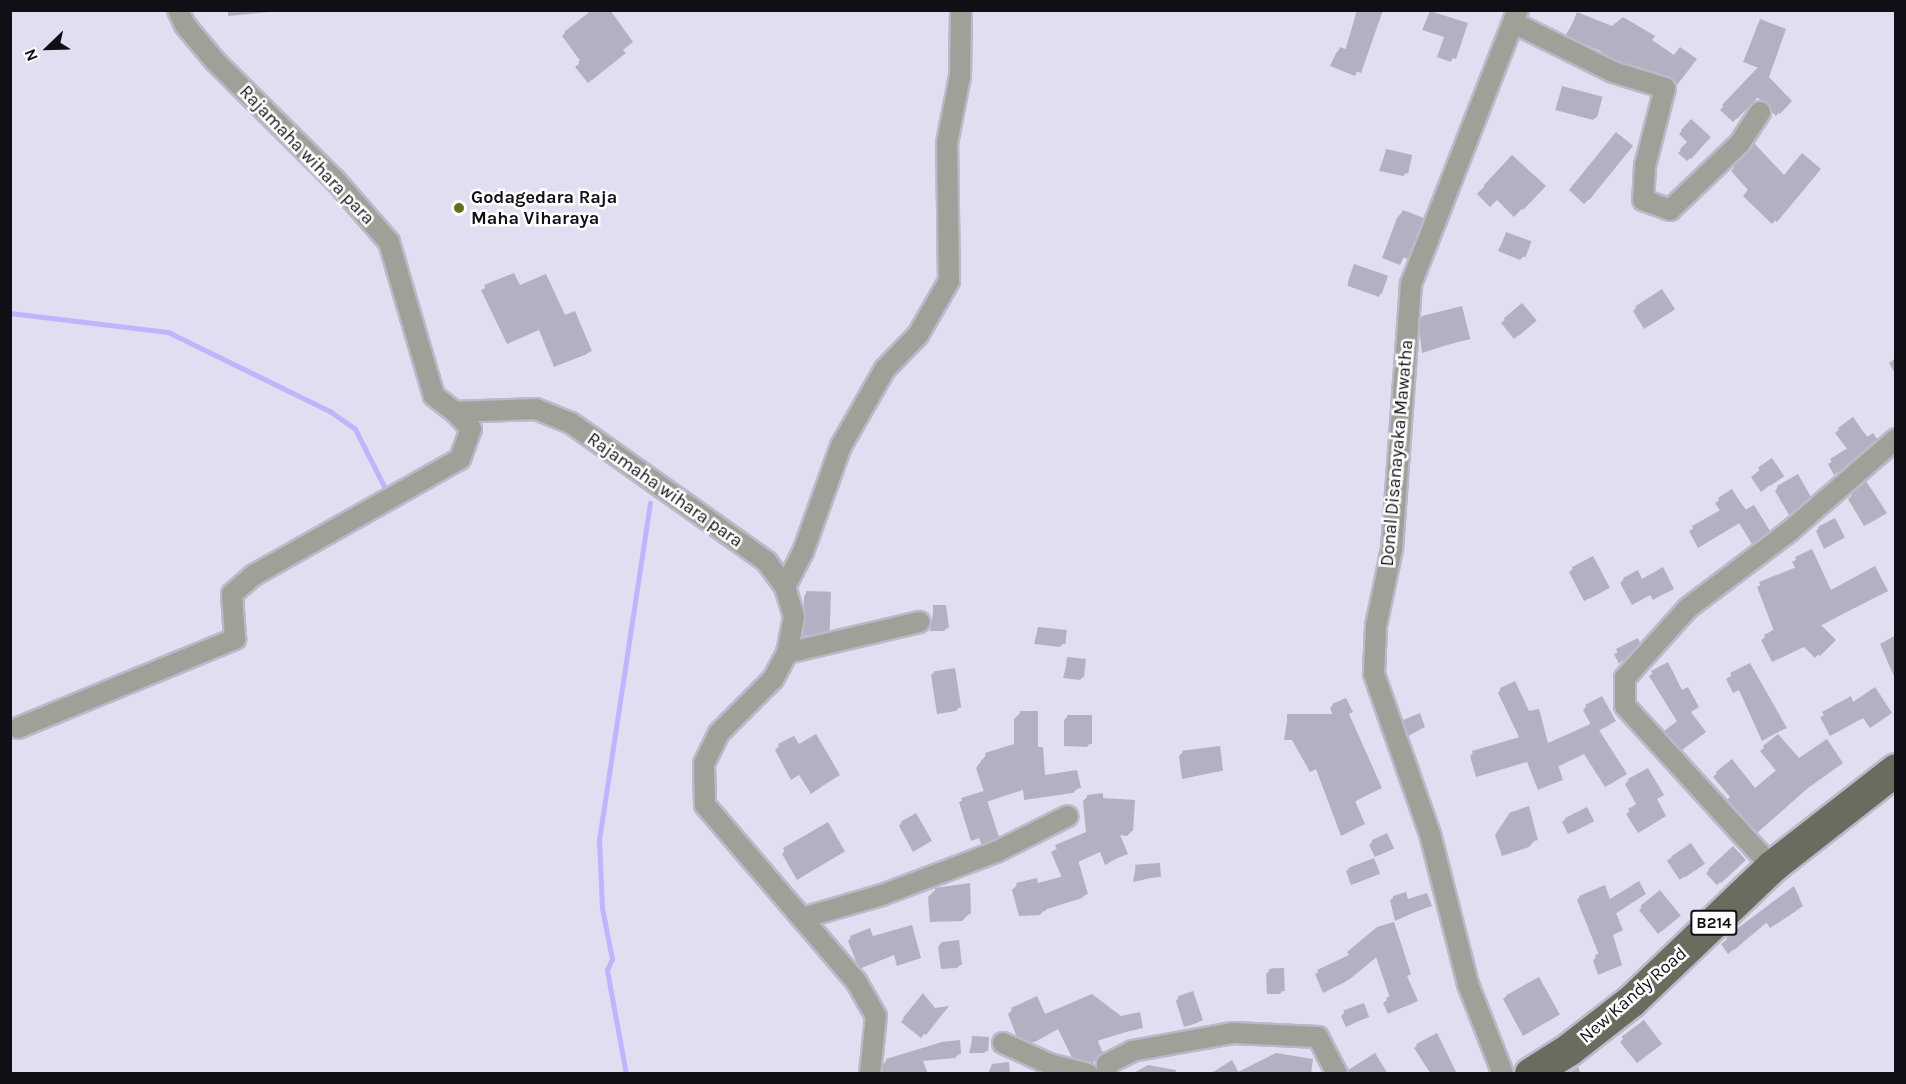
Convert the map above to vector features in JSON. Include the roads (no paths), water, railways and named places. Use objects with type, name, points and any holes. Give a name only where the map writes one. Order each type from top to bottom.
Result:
[{"type":"main road","name":"New Kandy Road","points":[[1531,1074],[1569,1050],[1632,1001],[1772,867],[1896,770]]},
{"type":"street","name":"Rajamaha wihara para","points":[[178,10],[185,25],[215,61],[335,180],[389,242],[434,396],[455,412],[536,409],[572,423],[767,562],[785,586],[794,617],[787,653],[772,679],[719,733],[704,764],[705,805],[856,981],[876,1016],[870,1074]]},
{"type":"street","points":[[785,586],[803,552],[841,446],[885,369],[918,335],[949,281],[947,143],[960,76],[961,10]]},
{"type":"street","points":[[1516,17],[1613,72],[1665,88],[1645,166],[1643,200],[1670,210],[1740,142],[1760,112]]},
{"type":"street","name":"Donal Disanayaka Mawatha","points":[[1503,1074],[1468,984],[1430,834],[1374,674],[1376,626],[1392,549],[1411,284],[1516,17]]},
{"type":"street","points":[[18,728],[235,639],[232,594],[254,575],[460,459],[471,429],[455,412]]},
{"type":"street","points":[[1772,867],[1625,706],[1625,678],[1688,608],[1791,530],[1896,439]]},
{"type":"street","points":[[787,653],[919,622]]},
{"type":"street","points":[[802,918],[882,895],[975,860],[1068,816]]},
{"type":"street","points":[[1107,1074],[1107,1064],[1132,1052],[1233,1033],[1318,1037],[1337,1074]]},
{"type":"street","points":[[1003,1042],[1042,1069],[1088,1074]]},
{"type":"waterway","points":[[10,313],[168,332],[331,412],[355,429],[388,494]]},
{"type":"waterway","points":[[626,1074],[607,970],[612,959],[602,908],[599,840],[650,503]]},
{"type":"place","name":"Godagedara Raja Maha Viharaya","points":[[459,208]]}]
